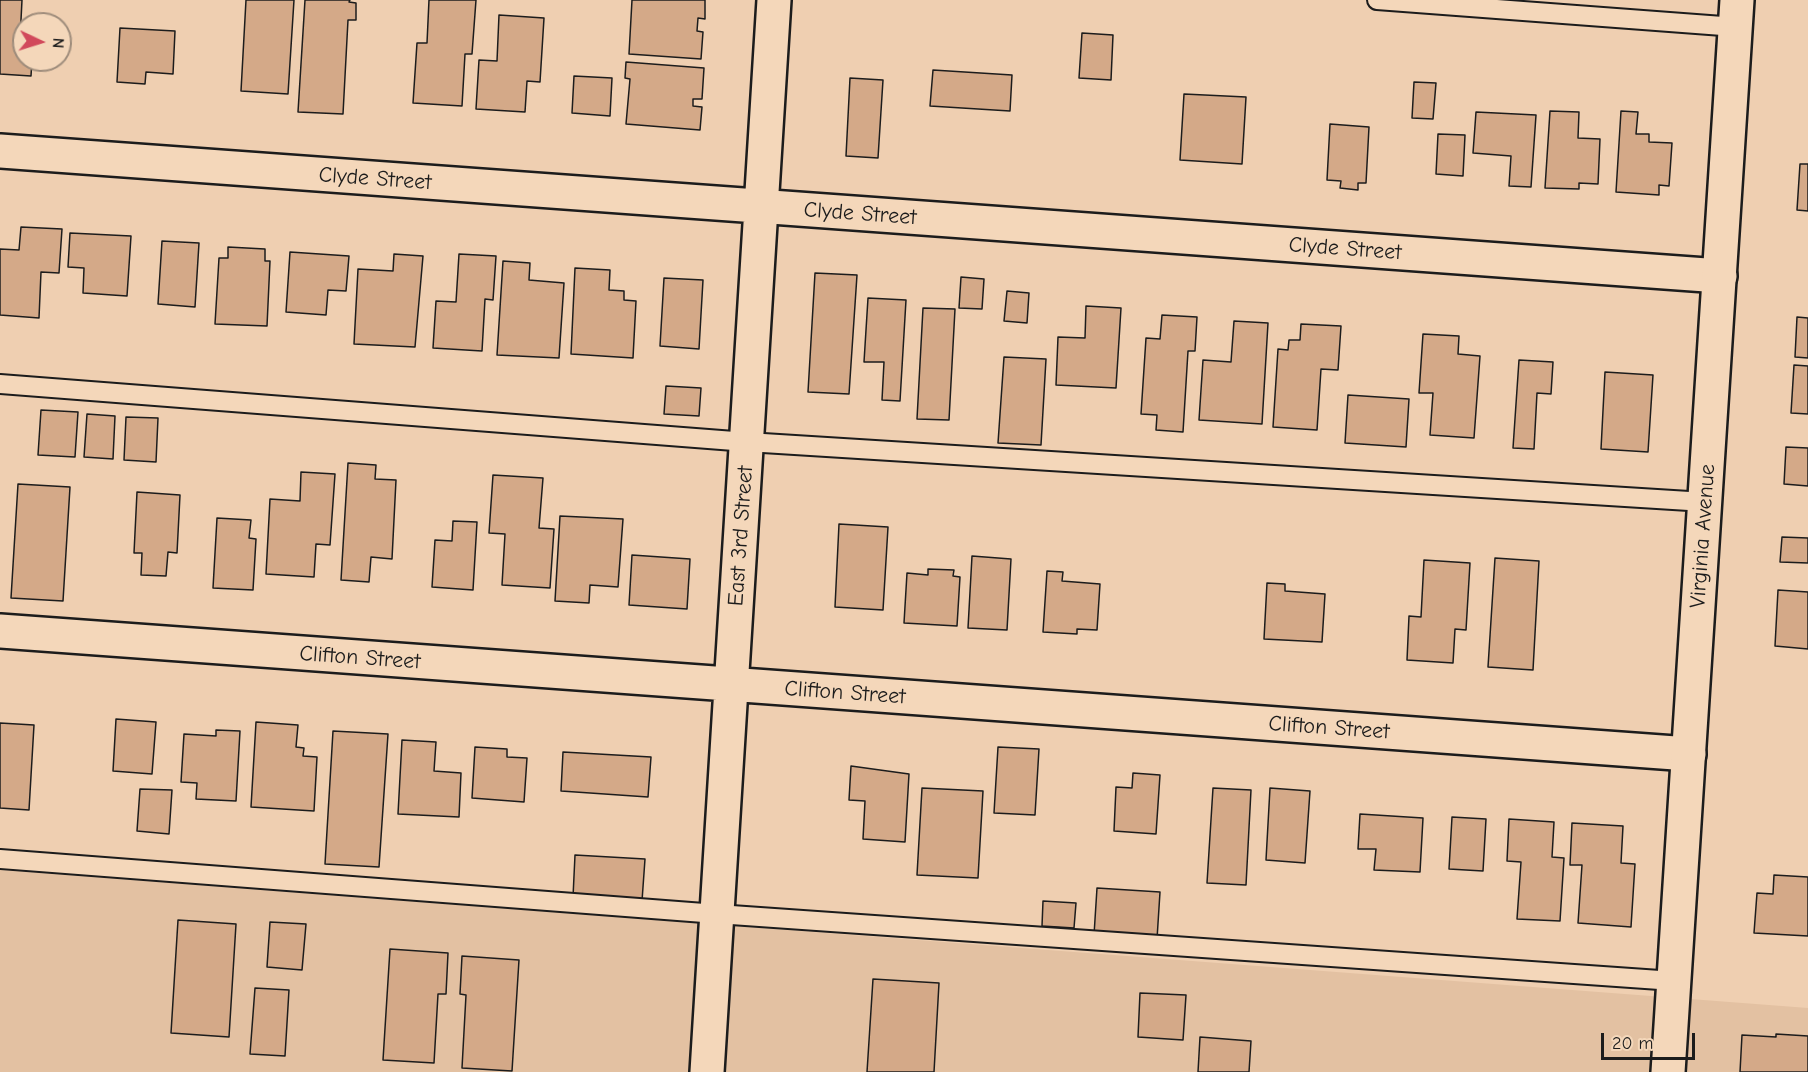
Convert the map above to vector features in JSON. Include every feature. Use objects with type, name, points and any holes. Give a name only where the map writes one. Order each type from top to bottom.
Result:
[{"type":"street","name":"East 3rd Street","points":[[707,1072],[774,0]]},
{"type":"street","name":"Virginia Avenue","points":[[1668,1072],[1737,13]]},
{"type":"street","name":"Clyde Street","points":[[0,152],[1720,276]]},
{"type":"street","name":"Clifton Street","points":[[0,631],[1689,754]]},
{"type":"lane","points":[[1377,0],[1737,13]]},
{"type":"lane","points":[[0,384],[747,442],[1705,502]]},
{"type":"lane","points":[[0,859],[717,914],[1674,981]]},
{"type":"shaded area","points":[[0,870],[1808,1008],[1808,1072],[0,1072]]},
{"type":"building","points":[[0,0],[22,0],[21,12],[12,12],[12,72],[31,72],[31,76],[0,74]]},
{"type":"building","points":[[246,0],[294,0],[288,94],[241,91]]},
{"type":"building","points":[[305,0],[350,0],[349,2],[356,3],[356,20],[348,20],[343,114],[298,112]]},
{"type":"building","points":[[429,0],[476,0],[472,54],[465,54],[462,106],[413,103],[417,43],[427,43]]},
{"type":"building","points":[[632,0],[705,0],[705,19],[698,18],[697,31],[703,32],[701,59],[629,54]]},
{"type":"building","points":[[499,15],[544,18],[540,82],[527,81],[525,112],[476,109],[479,60],[497,61]]},
{"type":"building","points":[[120,28],[175,31],[173,74],[146,72],[145,84],[117,82]]},
{"type":"building","points":[[1082,33],[1113,35],[1111,80],[1079,78]]},
{"type":"building","points":[[626,62],[704,68],[702,99],[693,99],[693,106],[702,107],[700,130],[626,124],[630,79],[625,78]]},
{"type":"building","points":[[933,70],[1012,75],[1010,111],[930,106]]},
{"type":"building","points":[[574,76],[612,78],[610,116],[572,113]]},
{"type":"building","points":[[850,78],[883,80],[878,158],[846,156]]},
{"type":"building","points":[[1414,82],[1436,83],[1433,119],[1412,118]]},
{"type":"building","points":[[1184,94],[1246,97],[1242,164],[1180,160]]},
{"type":"building","points":[[1550,111],[1579,112],[1578,138],[1600,139],[1598,184],[1579,183],[1579,189],[1545,188]]},
{"type":"building","points":[[1621,111],[1638,112],[1636,134],[1649,134],[1649,142],[1672,143],[1669,186],[1659,185],[1659,195],[1616,192]]},
{"type":"building","points":[[1476,112],[1536,115],[1531,187],[1509,186],[1511,156],[1473,153]]},
{"type":"building","points":[[1330,124],[1369,127],[1366,183],[1358,183],[1358,190],[1340,188],[1341,181],[1327,180]]},
{"type":"building","points":[[1438,134],[1465,135],[1463,176],[1436,174]]},
{"type":"building","points":[[1800,164],[1808,164],[1808,211],[1797,210]]},
{"type":"building","points":[[21,227],[62,229],[59,273],[41,272],[39,318],[0,315],[0,249],[19,250]]},
{"type":"building","points":[[70,233],[131,236],[127,296],[83,293],[84,268],[68,267]]},
{"type":"building","points":[[162,241],[199,243],[195,307],[158,304]]},
{"type":"building","points":[[228,247],[265,249],[265,261],[270,261],[267,326],[215,324],[219,258],[228,258]]},
{"type":"building","points":[[290,252],[349,256],[346,291],[328,290],[326,315],[286,312]]},
{"type":"building","points":[[394,254],[423,256],[415,347],[354,344],[358,269],[393,271]]},
{"type":"building","points":[[459,254],[496,256],[493,300],[485,299],[482,351],[433,348],[436,301],[456,302]]},
{"type":"building","points":[[503,261],[530,263],[529,280],[564,283],[559,358],[497,355]]},
{"type":"building","points":[[575,268],[610,270],[609,290],[624,291],[624,300],[636,301],[633,358],[571,354]]},
{"type":"building","points":[[815,273],[857,275],[849,394],[808,392]]},
{"type":"building","points":[[961,277],[984,279],[982,309],[959,308]]},
{"type":"building","points":[[664,278],[703,280],[699,349],[660,346]]},
{"type":"building","points":[[1007,291],[1029,293],[1027,323],[1004,321]]},
{"type":"building","points":[[868,298],[906,300],[900,401],[882,400],[884,362],[864,362]]},
{"type":"building","points":[[1086,306],[1121,308],[1116,388],[1056,385],[1058,337],[1085,338]]},
{"type":"building","points":[[923,308],[955,309],[949,420],[917,419]]},
{"type":"building","points":[[1162,315],[1197,317],[1195,351],[1188,351],[1183,432],[1156,430],[1157,415],[1141,414],[1146,338],[1160,339]]},
{"type":"building","points":[[1797,317],[1808,318],[1808,358],[1795,357]]},
{"type":"building","points":[[1234,321],[1268,323],[1262,424],[1199,420],[1203,360],[1231,362]]},
{"type":"building","points":[[1301,324],[1341,326],[1338,370],[1321,369],[1317,430],[1273,427],[1278,349],[1288,350],[1289,340],[1300,340]]},
{"type":"building","points":[[1423,334],[1459,336],[1458,354],[1480,356],[1474,438],[1430,435],[1433,393],[1419,393]]},
{"type":"building","points":[[1004,357],[1046,359],[1041,445],[998,443]]},
{"type":"building","points":[[1519,360],[1553,362],[1551,394],[1537,393],[1534,449],[1513,448]]},
{"type":"building","points":[[1794,365],[1808,366],[1808,414],[1791,413]]},
{"type":"building","points":[[1605,372],[1653,375],[1648,452],[1601,449]]},
{"type":"building","points":[[666,386],[701,388],[699,416],[664,414]]},
{"type":"building","points":[[1348,395],[1409,399],[1406,447],[1345,443]]},
{"type":"building","points":[[41,410],[78,412],[75,457],[38,455]]},
{"type":"building","points":[[87,414],[115,416],[113,459],[84,457]]},
{"type":"building","points":[[126,417],[158,418],[156,462],[124,460]]},
{"type":"building","points":[[1786,447],[1808,448],[1808,486],[1784,484]]},
{"type":"building","points":[[348,463],[376,465],[375,479],[396,480],[392,559],[371,557],[369,582],[341,580]]},
{"type":"building","points":[[301,472],[335,474],[330,545],[316,544],[314,577],[266,574],[270,499],[300,501]]},
{"type":"building","points":[[493,475],[543,478],[539,528],[554,529],[550,588],[502,585],[505,534],[489,533]]},
{"type":"building","points":[[18,484],[70,487],[63,601],[11,598]]},
{"type":"building","points":[[137,492],[180,495],[177,553],[168,552],[166,576],[141,575],[142,553],[134,553]]},
{"type":"building","points":[[560,516],[623,519],[618,587],[590,585],[589,603],[555,601]]},
{"type":"building","points":[[217,518],[251,520],[249,538],[256,539],[253,590],[213,588]]},
{"type":"building","points":[[453,521],[477,522],[473,590],[432,587],[435,540],[452,541]]},
{"type":"building","points":[[839,524],[888,527],[883,610],[835,607]]},
{"type":"building","points":[[1782,537],[1808,538],[1808,563],[1780,562]]},
{"type":"building","points":[[632,555],[690,559],[687,609],[629,605]]},
{"type":"building","points":[[972,556],[1011,559],[1007,630],[968,628]]},
{"type":"building","points":[[1495,558],[1539,561],[1533,670],[1488,667]]},
{"type":"building","points":[[1424,560],[1470,563],[1466,630],[1455,629],[1453,663],[1407,660],[1409,616],[1421,617]]},
{"type":"building","points":[[928,569],[954,570],[953,576],[960,577],[957,626],[904,623],[907,573],[928,575]]},
{"type":"building","points":[[1047,571],[1063,572],[1062,581],[1100,584],[1097,630],[1077,629],[1077,634],[1043,632]]},
{"type":"building","points":[[1267,583],[1285,584],[1285,591],[1325,594],[1322,642],[1264,639]]},
{"type":"building","points":[[1778,590],[1808,592],[1808,649],[1775,646]]},
{"type":"building","points":[[116,719],[156,722],[152,774],[113,771]]},
{"type":"building","points":[[256,722],[298,725],[296,747],[304,748],[303,756],[317,757],[314,811],[251,807]]},
{"type":"building","points":[[0,723],[34,725],[29,810],[0,808]]},
{"type":"building","points":[[216,730],[240,731],[236,801],[196,799],[197,783],[181,782],[184,734],[216,736]]},
{"type":"building","points":[[333,731],[388,734],[379,867],[325,864]]},
{"type":"building","points":[[402,740],[436,742],[434,771],[461,773],[459,817],[398,814]]},
{"type":"building","points":[[475,747],[507,749],[507,757],[527,758],[524,802],[472,798]]},
{"type":"building","points":[[998,747],[1039,749],[1035,815],[994,813]]},
{"type":"building","points":[[563,752],[651,757],[648,797],[561,791]]},
{"type":"building","points":[[851,766],[909,774],[905,842],[863,839],[865,801],[849,800]]},
{"type":"building","points":[[1133,773],[1160,775],[1156,834],[1114,831],[1116,787],[1132,788]]},
{"type":"building","points":[[922,788],[983,791],[978,878],[917,875]]},
{"type":"building","points":[[1213,788],[1251,790],[1246,885],[1207,883]]},
{"type":"building","points":[[1270,788],[1310,791],[1305,863],[1266,860]]},
{"type":"building","points":[[140,789],[172,790],[169,834],[137,831]]},
{"type":"building","points":[[1360,814],[1423,818],[1420,872],[1374,870],[1376,849],[1358,849]]},
{"type":"building","points":[[1452,817],[1486,819],[1483,871],[1449,869]]},
{"type":"building","points":[[1509,819],[1554,822],[1552,857],[1564,858],[1560,921],[1517,919],[1521,862],[1507,861]]},
{"type":"building","points":[[1572,823],[1623,826],[1621,863],[1635,864],[1631,927],[1578,923],[1582,865],[1570,865]]},
{"type":"building","points":[[575,855],[645,859],[642,901],[573,897]]},
{"type":"building","points":[[1774,875],[1808,877],[1808,936],[1754,933],[1757,893],[1773,894]]},
{"type":"building","points":[[1097,888],[1160,892],[1157,939],[1094,935]]},
{"type":"building","points":[[1043,901],[1076,903],[1074,928],[1042,926]]},
{"type":"building","points":[[178,920],[236,924],[229,1037],[171,1033]]},
{"type":"building","points":[[270,922],[306,924],[302,970],[267,967]]},
{"type":"building","points":[[390,949],[448,953],[446,994],[438,994],[434,1063],[383,1060]]},
{"type":"building","points":[[462,956],[519,960],[512,1071],[462,1068],[466,995],[460,994]]},
{"type":"building","points":[[873,979],[939,983],[934,1072],[867,1072]]},
{"type":"building","points":[[255,988],[289,990],[285,1056],[250,1054]]},
{"type":"building","points":[[1140,993],[1186,995],[1183,1040],[1138,1037]]},
{"type":"building","points":[[1776,1034],[1808,1036],[1808,1072],[1740,1072],[1742,1035],[1776,1037]]},
{"type":"building","points":[[1200,1037],[1251,1041],[1249,1072],[1198,1072]]}]
